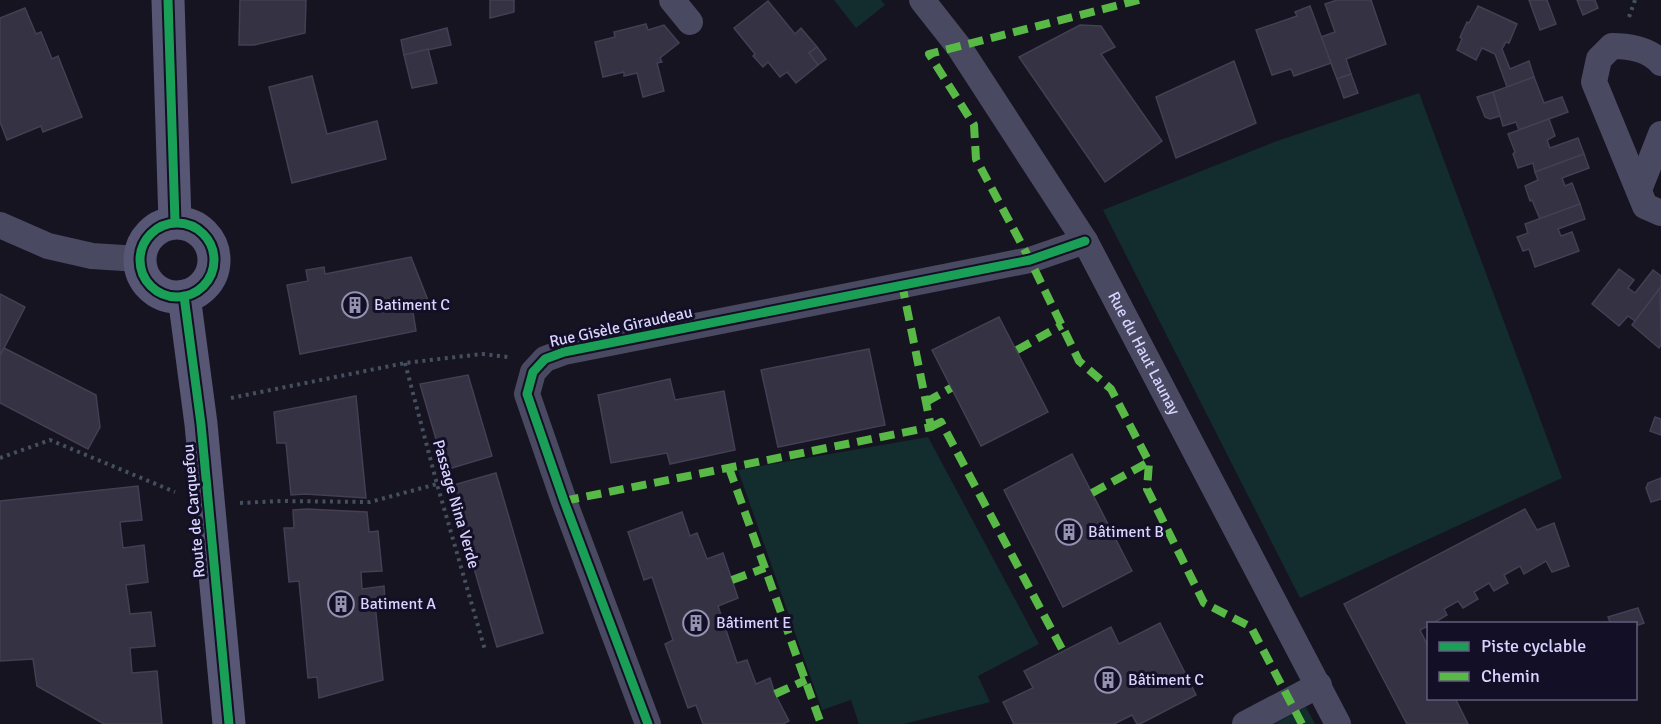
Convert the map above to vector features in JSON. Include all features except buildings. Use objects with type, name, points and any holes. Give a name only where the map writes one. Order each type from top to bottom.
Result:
[{"type":"main road","points":[[168,0],[176,222]]},
{"type":"main road","points":[[176,222],[199,229],[208,238],[213,249],[212,274],[205,285],[184,296],[162,294],[152,288],[145,280],[139,259],[141,247],[155,230],[165,224],[176,222]]},
{"type":"main road","name":"Route de Carquefou","points":[[184,296],[198,405],[229,724]]},
{"type":"street","points":[[672,0],[690,22]]},
{"type":"street","name":"Rue du Haut Launay","points":[[922,0],[959,47],[1085,241],[1338,724]]},
{"type":"street","points":[[1661,63],[1629,45],[1612,46],[1599,59],[1594,82],[1646,206],[1661,213]]},
{"type":"street","points":[[1639,190],[1661,134]]},
{"type":"street","points":[[0,225],[48,246],[92,256],[139,259]]},
{"type":"street","name":"Rue Gisèle Giraudeau","points":[[533,372],[545,359],[564,352],[1029,260],[1085,241]]},
{"type":"street","points":[[533,372],[527,393],[534,416],[629,679],[648,724]]},
{"type":"street","points":[[1245,724],[1319,685]]},
{"type":"path","points":[[198,405],[405,363],[482,354],[508,358],[533,372]]},
{"type":"green space","points":[[834,0],[881,0],[885,5],[856,28]]},
{"type":"green space","points":[[1419,93],[1562,478],[1300,598],[1103,210],[1277,141]]},
{"type":"green space","points":[[928,437],[1039,644],[978,676],[990,702],[904,724],[859,724],[851,700],[822,710],[738,470]]},
{"type":"green space","points":[[1306,707],[1315,724],[1274,724]]},
{"type":"marked path","points":[[1139,0],[929,54],[974,125],[976,159],[1030,260],[1079,361],[1111,389],[1149,462],[1147,489],[1204,603],[1251,627],[1302,724]]},
{"type":"marked path","points":[[564,501],[931,427],[902,284]]},
{"type":"marked path","points":[[1017,350],[1062,325]]},
{"type":"marked path","points":[[926,402],[951,388]]},
{"type":"marked path","points":[[931,427],[941,422],[1063,651]]},
{"type":"marked path","points":[[1092,493],[1149,462]]},
{"type":"marked path","points":[[729,468],[821,724]]},
{"type":"marked path","points":[[732,580],[765,568]]},
{"type":"marked path","points":[[775,694],[806,680]]},
{"type":"cycle path","points":[[168,0],[175,222]]},
{"type":"cycle path","points":[[170,223],[184,223],[198,229],[208,239],[214,253],[214,260],[214,267],[208,281],[198,291],[184,297],[170,297],[156,291],[146,281],[140,267],[140,253],[146,239],[156,229],[170,223]]},
{"type":"cycle path","points":[[648,724],[564,501],[527,394],[533,372],[545,359],[564,352],[1030,260],[1085,241]]},
{"type":"cycle path","points":[[184,296],[201,424],[229,724]]},
{"type":"place","name":"Batiment C","points":[[355,305]]},
{"type":"place","name":"Bâtiment B","points":[[1069,532]]},
{"type":"place","name":"Batiment A","points":[[341,604]]},
{"type":"place","name":"Bâtiment E","points":[[696,623]]},
{"type":"place","name":"Bâtiment C","points":[[1108,680]]}]
